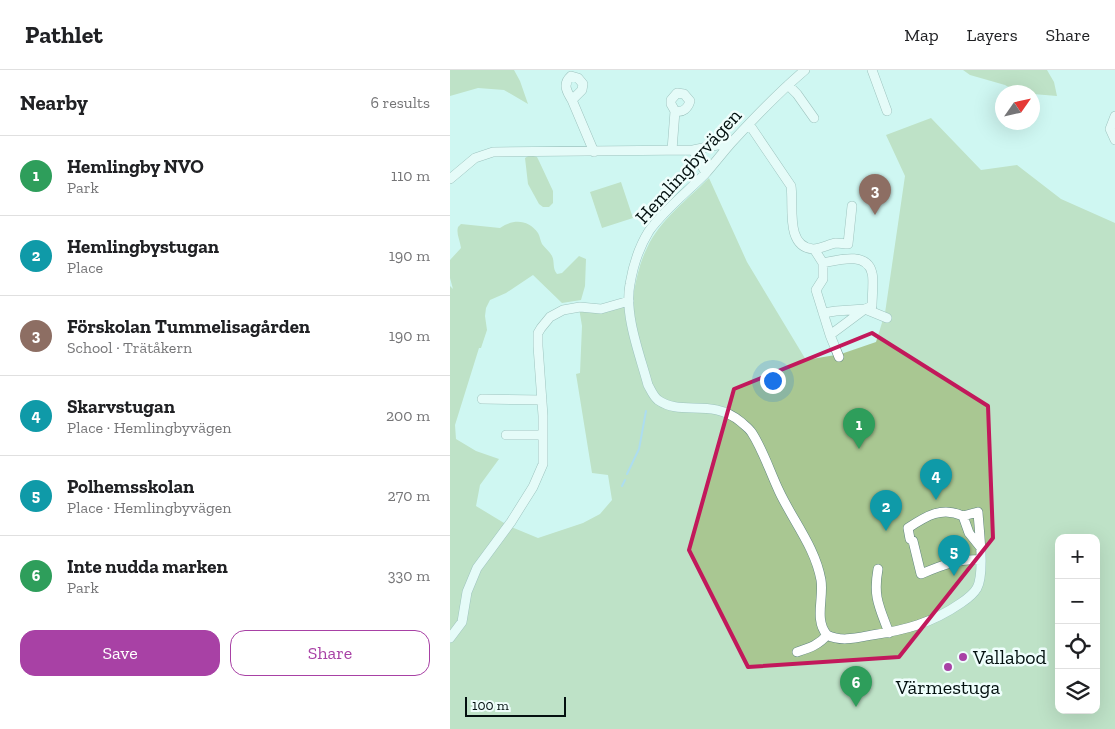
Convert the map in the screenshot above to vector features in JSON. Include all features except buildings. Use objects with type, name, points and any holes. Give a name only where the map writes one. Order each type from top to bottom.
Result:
[{"type":"street","name":"Hemlingbyvägen","points":[[805,70],[794,73],[788,85],[749,124],[706,173],[649,232],[638,254],[628,301],[630,318],[640,357],[653,395],[658,400],[677,407],[705,407],[721,410],[736,418],[751,431],[779,492],[818,563],[821,583],[820,622],[827,635]]},
{"type":"street","points":[[872,70],[887,111]]},
{"type":"street","points":[[788,85],[814,118]]},
{"type":"street","points":[[572,100],[594,152]]},
{"type":"street","points":[[672,150],[675,111]]},
{"type":"street","points":[[1115,116],[1110,129],[1115,140]]},
{"type":"street","points":[[749,124],[791,186],[793,196],[792,229],[796,239],[806,247],[814,249],[835,243],[848,244],[852,206]]},
{"type":"street","points":[[450,179],[474,158],[493,152],[693,150],[732,142]]},
{"type":"street","points":[[693,150],[706,173]]},
{"type":"street","points":[[814,249],[823,263],[822,279],[816,290],[839,357]]},
{"type":"street","points":[[823,263],[848,258],[860,260],[868,265],[872,274],[872,306],[865,309],[830,335]]},
{"type":"street","points":[[450,638],[462,622],[467,592],[478,568],[533,487],[543,464],[538,334],[545,322],[556,313],[580,307],[600,309],[628,301]]},
{"type":"street","points":[[823,314],[865,309],[887,318]]},
{"type":"street","points":[[482,399],[542,400]]},
{"type":"street","points":[[506,435],[543,435]]},
{"type":"street","points":[[797,652],[822,642],[827,635],[839,639],[914,628],[932,620],[972,596],[978,587],[981,560],[978,512],[963,516],[954,512],[934,513],[908,528],[921,574],[941,565],[968,559],[981,560]]},
{"type":"street","points":[[963,516],[969,533],[981,548]]},
{"type":"street","points":[[878,569],[875,587],[876,597],[889,632]]},
{"type":"highlighted area","points":[[872,333],[988,406],[993,538],[899,657],[748,667],[689,550],[734,389]]},
{"type":"green space","points":[[450,70],[514,70],[528,104],[504,90],[478,88],[450,96]]},
{"type":"green space","points":[[963,70],[1047,70],[1054,82],[1057,96],[1040,95],[1040,85],[1005,85],[970,75]]},
{"type":"green space","points":[[931,118],[981,170],[1017,165],[1061,199],[1115,223],[1115,729],[450,729],[450,286],[453,289],[450,278],[450,260],[461,248],[458,227],[461,224],[500,228],[515,222],[530,225],[538,233],[542,244],[552,256],[557,274],[562,273],[579,256],[586,259],[585,286],[581,300],[562,303],[533,275],[506,293],[490,300],[485,316],[487,330],[481,348],[479,348],[455,425],[456,439],[476,451],[499,459],[480,485],[476,506],[509,526],[538,538],[583,523],[600,514],[612,500],[608,475],[592,473],[576,374],[580,373],[582,326],[579,308],[611,305],[633,297],[638,272],[647,248],[659,228],[675,211],[709,178],[747,262],[806,360],[841,354],[876,342],[885,313],[905,176],[886,135]]},
{"type":"green space","points":[[530,155],[537,157],[553,191],[553,203],[549,207],[543,207],[539,204],[528,184],[525,158]]},
{"type":"green space","points":[[621,182],[633,218],[602,228],[590,192]]},
{"type":"waterway","points":[[627,474],[639,449],[646,411]]},
{"type":"waterway","points":[[622,486],[625,480]]},
{"type":"place","name":"Förskolan Tummelisagården","points":[[875,215]]},
{"type":"place","name":"Hemlingby NVO","points":[[859,449]]},
{"type":"place","name":"Skarvstugan","points":[[936,500]]},
{"type":"place","name":"Hemlingbystugan","points":[[886,531]]},
{"type":"place","name":"Polhemsskolan","points":[[954,576]]},
{"type":"place","name":"Vallabod","points":[[963,657]]},
{"type":"place","name":"Värmestuga","points":[[948,667]]},
{"type":"place","name":"Inte nudda marken","points":[[856,707]]}]
